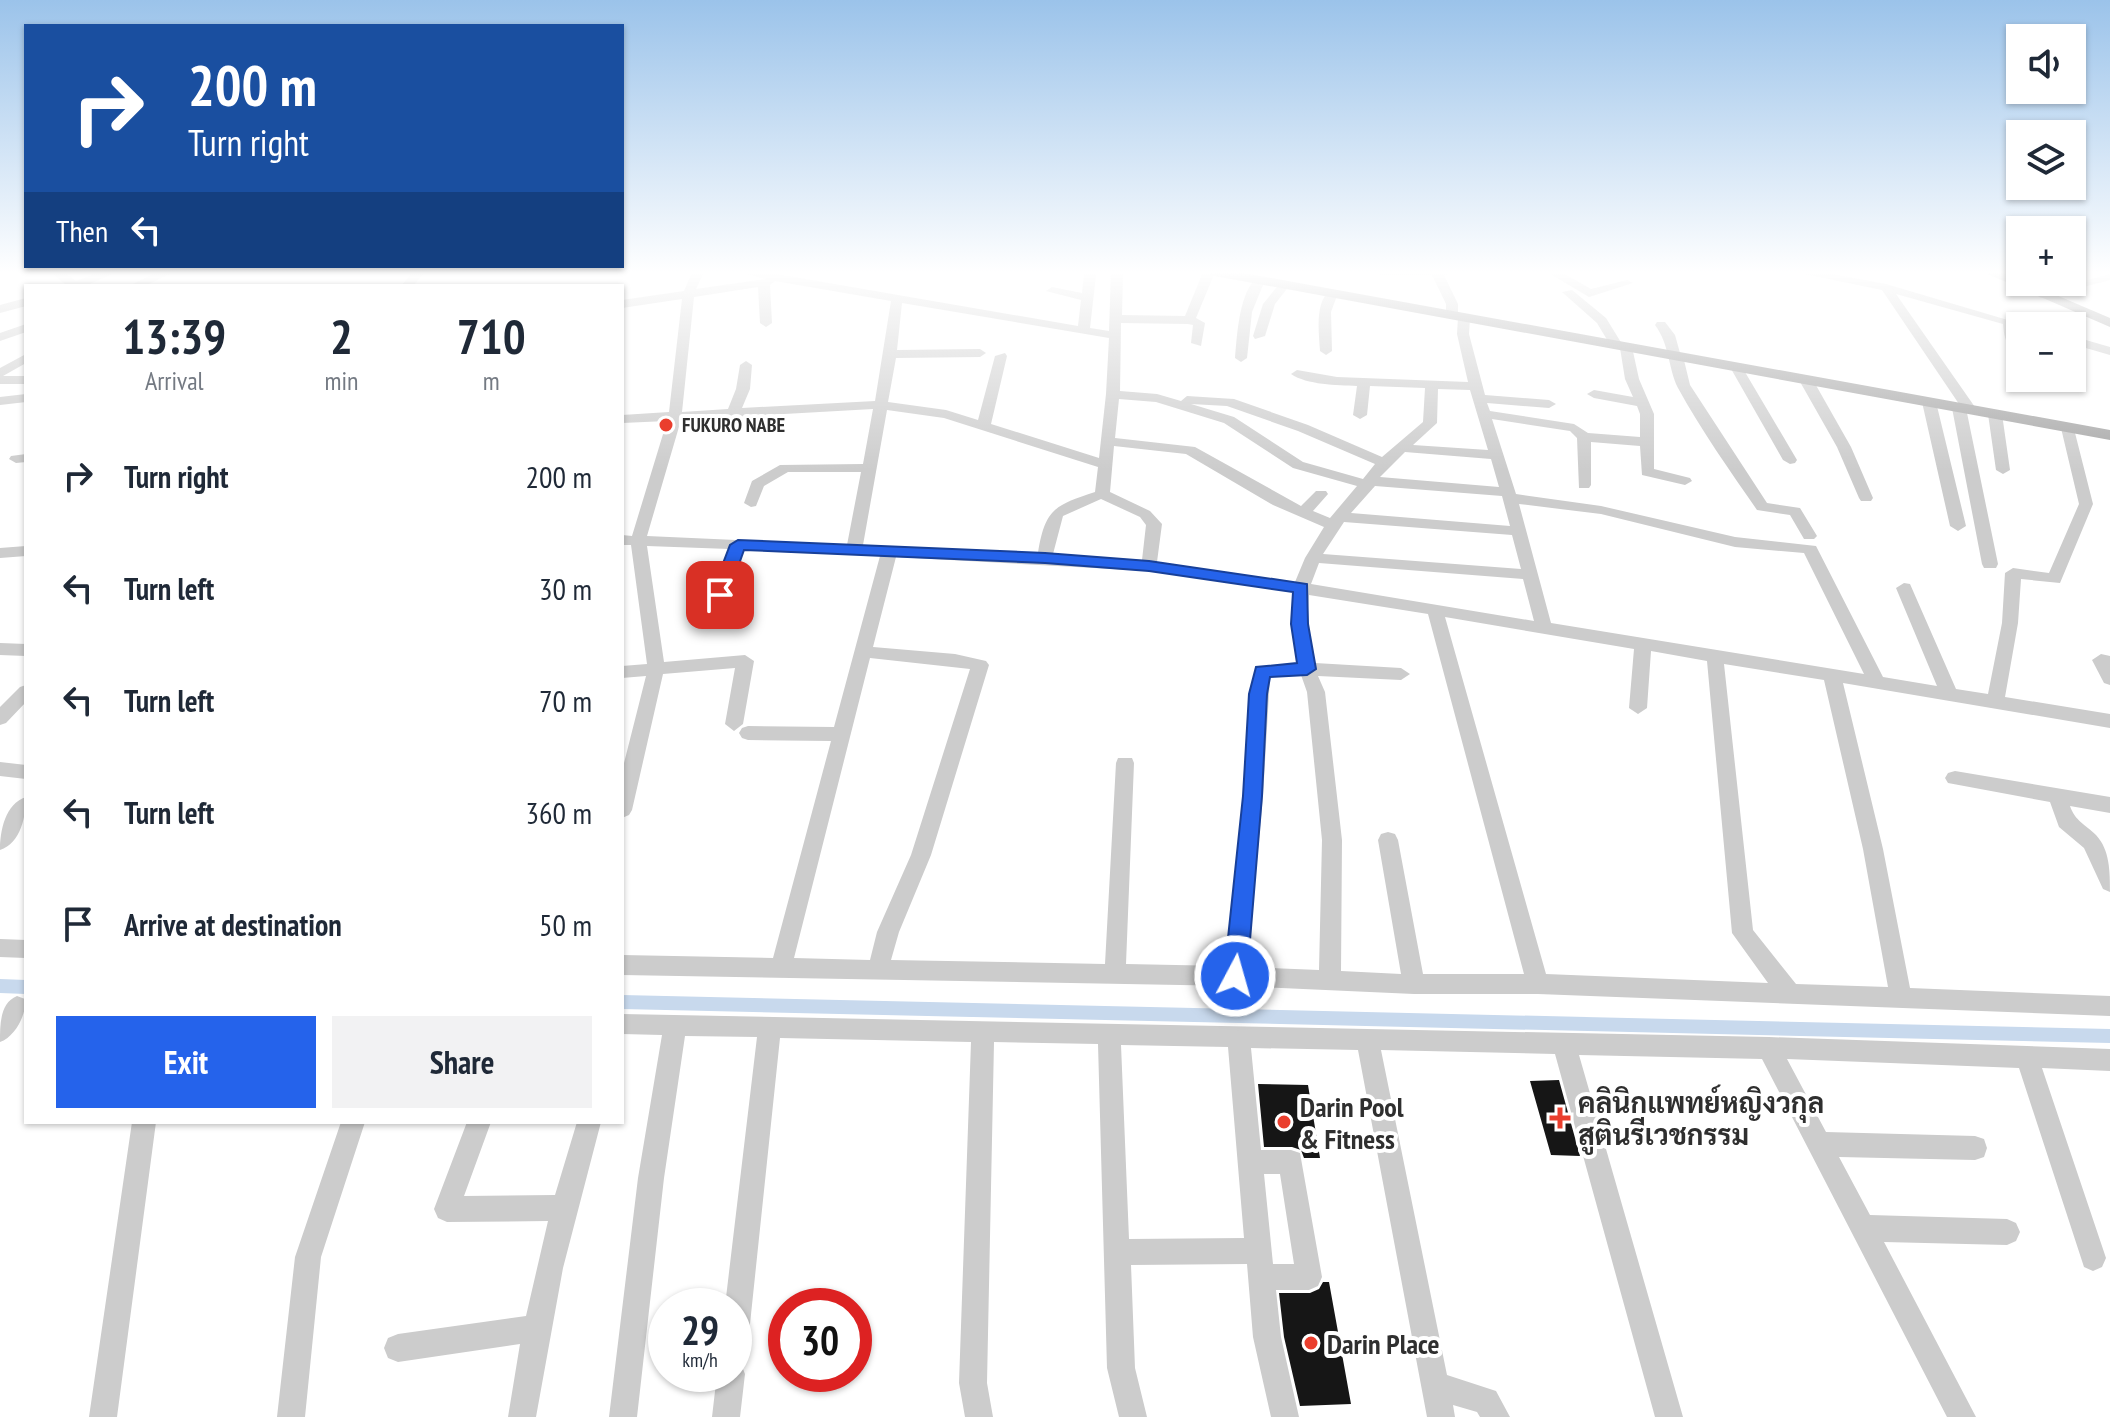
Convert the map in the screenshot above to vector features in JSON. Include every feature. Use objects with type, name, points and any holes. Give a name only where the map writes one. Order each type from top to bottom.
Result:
[{"type":"main road","points":[[1578,338],[2110,435]]},
{"type":"street","points":[[624,802],[656,669],[630,540],[675,417],[684,338]]},
{"type":"street","points":[[854,550],[892,338]]},
{"type":"street","points":[[1102,494],[1117,338]]},
{"type":"street","points":[[1197,338],[1197,343]]},
{"type":"street","points":[[1241,358],[1243,338]]},
{"type":"street","points":[[1326,338],[1326,351]]},
{"type":"street","points":[[1464,338],[1544,628]]},
{"type":"street","points":[[1615,338],[1645,408],[1647,472],[1685,481]]},
{"type":"street","points":[[1670,338],[1683,385],[1762,507],[1795,511],[1809,536]]},
{"type":"street","points":[[1919,338],[1965,409],[1990,564]]},
{"type":"street","points":[[2086,344],[2110,351]]},
{"type":"street","points":[[890,354],[980,353]]},
{"type":"street","points":[[984,424],[1001,356]]},
{"type":"street","points":[[0,373],[24,359]]},
{"type":"street","points":[[733,413],[743,389],[746,365]]},
{"type":"street","points":[[1736,367],[1790,460]]},
{"type":"street","points":[[1297,374],[1363,382],[1432,383],[1549,404]]},
{"type":"street","points":[[0,380],[24,380]]},
{"type":"street","points":[[1806,380],[1844,447],[1866,498]]},
{"type":"street","points":[[1360,415],[1365,391],[1363,382]]},
{"type":"street","points":[[1330,980],[1332,840],[1316,692],[1307,669],[1299,624],[1301,588],[1313,558],[1337,521],[1384,463],[1430,423],[1432,383]]},
{"type":"street","points":[[1113,394],[1229,402],[1303,428],[1384,463]]},
{"type":"street","points":[[1594,394],[1645,408]]},
{"type":"street","points":[[0,401],[24,398]]},
{"type":"street","points":[[1157,398],[1229,420],[1298,465],[1369,483],[1509,495],[1601,510],[1735,542],[1810,549],[1877,683]]},
{"type":"street","points":[[1929,402],[1958,526]]},
{"type":"street","points":[[624,419],[881,405],[946,414],[984,424],[1106,465]]},
{"type":"street","points":[[1614,410],[1645,408]]},
{"type":"street","points":[[1995,414],[2003,470]]},
{"type":"street","points":[[1487,419],[1584,438],[1647,442]]},
{"type":"street","points":[[1995,703],[2010,623],[2013,573],[2054,579],[2086,504],[2068,428]]},
{"type":"street","points":[[1584,438],[1584,485]]},
{"type":"street","points":[[1108,441],[1190,450],[1278,502],[1303,513],[1337,521],[1518,531]]},
{"type":"street","points":[[1404,446],[1413,450],[1497,455]]},
{"type":"street","points":[[751,503],[758,482],[781,469],[869,468]]},
{"type":"street","points":[[1045,558],[1050,520],[1064,507],[1102,494],[1145,514],[1154,524],[1149,566]]},
{"type":"street","points":[[1303,513],[1321,494]]},
{"type":"street","points":[[630,540],[1045,558],[1149,566],[1301,588],[2110,721]]},
{"type":"street","points":[[710,623],[738,545]]},
{"type":"street","points":[[0,553],[24,551]]},
{"type":"street","points":[[781,968],[889,552]]},
{"type":"street","points":[[1313,558],[1531,575]]},
{"type":"street","points":[[1904,588],[1950,695]]},
{"type":"street","points":[[1435,610],[1538,984]]},
{"type":"street","points":[[1638,708],[1643,644]]},
{"type":"street","points":[[0,649],[24,650]]},
{"type":"street","points":[[863,652],[980,665],[921,855],[888,932],[878,969]]},
{"type":"street","points":[[1715,656],[1743,933],[1790,994]]},
{"type":"street","points":[[2110,662],[2101,660],[2110,679]]},
{"type":"street","points":[[624,672],[745,661],[741,728],[842,734]]},
{"type":"street","points":[[1235,976],[1262,671],[1307,669],[1401,674]]},
{"type":"street","points":[[1832,676],[1873,849],[1901,997]]},
{"type":"street","points":[[0,718],[24,694]]},
{"type":"street","points":[[1115,975],[1125,763]]},
{"type":"street","points":[[0,769],[24,772]]},
{"type":"street","points":[[1955,778],[2110,805]]},
{"type":"street","points":[[2057,795],[2066,822],[2092,843],[2110,883]]},
{"type":"street","points":[[0,842],[24,808]]},
{"type":"street","points":[[2075,831],[2110,838]]},
{"type":"street","points":[[1388,840],[1414,984]]},
{"type":"street","points":[[0,948],[24,948]]},
{"type":"street","points":[[624,965],[1235,976],[1414,984],[1538,984],[2110,1006]]},
{"type":"street","points":[[0,1032],[14,1006]]},
{"type":"street","points":[[624,1024],[1769,1048],[2110,1060]]},
{"type":"street","points":[[623,1417],[651,1178],[675,1025]]},
{"type":"street","points":[[740,1288],[769,1029]]},
{"type":"street","points":[[979,1417],[973,1383],[983,1032]]},
{"type":"street","points":[[1109,1034],[1121,1368],[1133,1417]]},
{"type":"street","points":[[1238,1036],[1267,1337],[1285,1417]]},
{"type":"street","points":[[1367,1039],[1441,1417]]},
{"type":"street","points":[[1564,1044],[1669,1417]]},
{"type":"street","points":[[1769,1048],[1962,1417]]},
{"type":"street","points":[[2027,1057],[2093,1258]]},
{"type":"street","points":[[103,1417],[144,1124]]},
{"type":"street","points":[[291,1417],[308,1257],[352,1124]]},
{"type":"street","points":[[478,1124],[447,1209],[563,1208]]},
{"type":"street","points":[[522,1417],[535,1328],[563,1208],[588,1124]]},
{"type":"street","points":[[1820,1144],[1975,1148]]},
{"type":"street","points":[[1252,1162],[1291,1162],[1309,1277],[1262,1277]]},
{"type":"street","points":[[1864,1228],[2007,1232]]},
{"type":"street","points":[[1117,1252],[1260,1251]]},
{"type":"street","points":[[398,1348],[535,1328]]},
{"type":"street","points":[[1436,1386],[1486,1401],[1496,1417]]},
{"type":"street","points":[[726,1417],[729,1392]]},
{"type":"building","name":"คลินิกแพทย์หญิงวกุล สูตินรีเวชกรรม","points":[[1559,1080],[1580,1156],[1551,1155],[1530,1081]]},
{"type":"building","name":"Darin Pool & Fitness","points":[[1258,1084],[1308,1085],[1320,1158],[1304,1158],[1301,1150],[1292,1147],[1264,1147]]},
{"type":"building","name":"Darin Place","points":[[1323,1282],[1329,1282],[1351,1404],[1300,1406],[1284,1337],[1279,1293],[1310,1293],[1319,1289]]},
{"type":"waterway","points":[[0,986],[24,987]]},
{"type":"waterway","points":[[624,1002],[2110,1036]]},
{"type":"place","name":"FUKURO NABE","points":[[666,425]]},
{"type":"place","name":"คลินิกแพทย์หญิงวกุล สูตินรีเวชกรรม","points":[[1560,1118]]},
{"type":"place","name":"Darin Pool & Fitness","points":[[1284,1122]]},
{"type":"place","name":"Darin Place","points":[[1311,1343]]},
{"type":"route","points":[[720,595],[738,545],[1045,558],[1149,566],[1301,588],[1299,624],[1307,669],[1262,671],[1258,694],[1253,796],[1235,976]]}]
